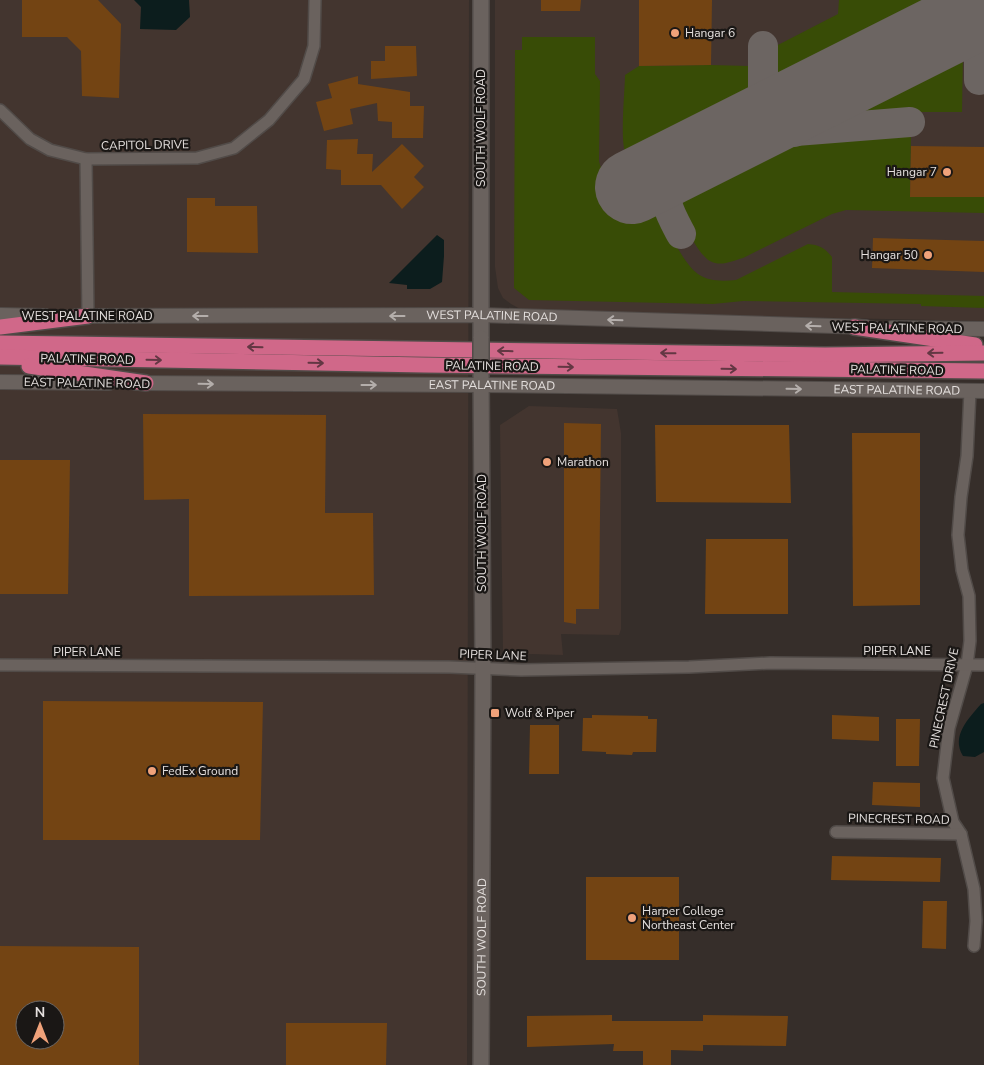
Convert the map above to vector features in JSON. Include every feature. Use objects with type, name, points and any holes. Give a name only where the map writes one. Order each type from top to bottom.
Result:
[{"type":"highway","points":[[0,327],[88,316]]},
{"type":"highway","points":[[854,327],[984,347]]},
{"type":"highway","name":"PALATINE ROAD","points":[[0,343],[825,355],[984,353]]},
{"type":"highway","name":"PALATINE ROAD","points":[[0,358],[984,372]]},
{"type":"highway","points":[[0,362],[146,383]]},
{"type":"main road","name":"SOUTH WOLF ROAD","points":[[481,1065],[483,668],[480,378],[482,0]]},
{"type":"street","name":"CAPITOL DRIVE","points":[[0,110],[30,139],[50,150],[86,159],[197,158],[234,148],[269,120],[304,79],[314,46],[315,0]]},
{"type":"street","name":"CAPITOL DRIVE","points":[[86,159],[88,316]]},
{"type":"street","name":"WEST PALATINE ROAD","points":[[0,316],[481,315],[854,327],[984,329]]},
{"type":"street","name":"EAST PALATINE ROAD","points":[[0,382],[146,383],[480,378],[977,391]]},
{"type":"street","name":"PINECREST DRIVE","points":[[974,946],[976,921],[974,889],[961,834],[954,822],[943,778],[949,728],[967,665],[970,641],[969,596],[962,570],[958,535],[961,497],[977,391]]},
{"type":"street","name":"PIPER LANE","points":[[0,665],[440,667],[554,670],[694,667],[770,663],[984,665]]},
{"type":"street","name":"PINECREST ROAD","points":[[836,832],[961,834]]},
{"type":"shaded area","points":[[0,0],[469,0],[467,1065],[0,1065]]},
{"type":"shaded area","points":[[134,0],[189,0],[190,17],[176,30],[140,29],[141,7]]},
{"type":"shaded area","points":[[495,0],[984,0],[984,321],[535,312],[522,310],[511,304],[503,298],[498,288],[495,267]]},
{"type":"shaded area","points":[[437,235],[444,240],[442,282],[430,289],[407,289],[407,285],[389,283]]},
{"type":"shaded area","points":[[529,406],[617,409],[621,433],[621,629],[619,635],[561,634],[563,655],[503,653],[500,425]]},
{"type":"shaded area","points":[[984,703],[984,752],[975,757],[963,756],[959,742],[960,735],[966,722]]},
{"type":"green space","points":[[839,0],[978,0],[796,92],[787,91],[777,82],[775,76],[776,46],[838,14]]},
{"type":"green space","points":[[522,37],[595,37],[595,74],[600,81],[599,161],[603,173],[613,184],[634,187],[650,193],[684,259],[702,277],[727,281],[736,280],[808,244],[822,248],[832,257],[832,292],[984,296],[984,308],[921,306],[921,304],[743,301],[713,304],[529,300],[514,288],[515,50],[522,50]]},
{"type":"green space","points":[[951,40],[957,41],[963,51],[962,112],[911,112],[906,117],[805,127],[792,125],[788,122]]},
{"type":"green space","points":[[639,66],[748,66],[748,101],[739,119],[652,164],[638,164],[629,160],[623,142],[625,75]]},
{"type":"green space","points":[[902,127],[911,134],[910,197],[984,197],[984,213],[846,210],[832,214],[743,258],[722,263],[714,263],[705,257],[695,243],[681,216],[678,202],[684,180],[701,166],[718,156],[750,142],[760,139]]},
{"type":"building","points":[[22,0],[98,0],[121,24],[119,98],[82,96],[81,51],[67,37],[22,37]]},
{"type":"building","points":[[541,0],[581,0],[580,11],[541,11]]},
{"type":"building","name":"Hangar 6","points":[[639,0],[712,0],[711,65],[639,66]]},
{"type":"building","points":[[385,46],[416,46],[417,76],[371,79],[371,61],[385,61]]},
{"type":"building","points":[[358,76],[358,84],[410,92],[410,106],[424,106],[423,138],[392,138],[392,122],[378,121],[377,103],[350,109],[353,124],[324,131],[316,102],[332,98],[328,84]]},
{"type":"building","points":[[358,139],[357,154],[373,154],[372,172],[402,144],[424,166],[414,177],[424,187],[402,209],[381,185],[341,185],[341,170],[326,169],[327,140]]},
{"type":"building","name":"Hangar 7","points":[[911,146],[984,147],[984,197],[910,197]]},
{"type":"building","points":[[187,198],[215,198],[215,206],[257,206],[258,253],[187,252]]},
{"type":"building","name":"Hangar 50","points":[[873,238],[984,241],[984,272],[872,268]]},
{"type":"building","points":[[143,414],[326,415],[325,513],[373,513],[374,595],[189,596],[189,499],[144,500]]},
{"type":"building","points":[[564,423],[601,424],[599,609],[576,609],[576,624],[564,622]]},
{"type":"building","points":[[655,425],[789,425],[791,503],[656,502]]},
{"type":"building","points":[[852,433],[920,433],[920,605],[853,606]]},
{"type":"building","points":[[0,460],[70,460],[68,594],[0,594]]},
{"type":"building","points":[[706,539],[788,539],[788,614],[705,614]]},
{"type":"building","name":"FedEx Ground","points":[[43,701],[263,702],[260,840],[43,840]]},
{"type":"building","points":[[592,715],[648,716],[648,719],[657,719],[656,752],[633,752],[632,755],[582,751],[583,718],[592,718]]},
{"type":"building","points":[[832,715],[879,717],[879,741],[832,739]]},
{"type":"building","points":[[896,719],[920,719],[919,766],[896,766]]},
{"type":"building","points":[[530,725],[559,725],[559,774],[529,774]]},
{"type":"building","points":[[873,782],[920,783],[920,807],[872,805]]},
{"type":"building","points":[[832,856],[941,858],[940,882],[831,880]]},
{"type":"building","name":"Harper College Northeast Center","points":[[586,877],[679,877],[679,960],[586,960]]},
{"type":"building","points":[[923,901],[947,901],[946,949],[922,948]]},
{"type":"building","points":[[0,946],[139,947],[139,1065],[0,1065]]},
{"type":"building","points":[[612,1015],[612,1021],[703,1021],[703,1015],[788,1016],[786,1046],[703,1045],[703,1051],[671,1050],[671,1065],[643,1065],[643,1051],[613,1051],[614,1044],[527,1047],[527,1016]]},
{"type":"building","points":[[286,1023],[387,1023],[386,1065],[286,1065]]},
{"type":"taxiway","points":[[952,26],[965,27],[979,36],[984,21]]},
{"type":"taxiway","points":[[979,36],[979,80]]},
{"type":"taxiway","points":[[763,46],[763,89],[765,96],[780,126],[794,132]]},
{"type":"taxiway","points":[[734,136],[910,122]]},
{"type":"taxiway","points":[[681,234],[668,207],[666,193],[669,178],[682,162]]},
{"type":"runway","points":[[632,187],[984,10]]},
{"type":"place","name":"Hangar 6","points":[[675,33]]},
{"type":"place","name":"Hangar 7","points":[[947,172]]},
{"type":"place","name":"Hangar 50","points":[[928,255]]},
{"type":"place","name":"Marathon","points":[[547,462]]},
{"type":"place","name":"Wolf & Piper","points":[[495,713]]},
{"type":"place","name":"FedEx Ground","points":[[152,771]]},
{"type":"place","name":"Harper College Northeast Center","points":[[632,918]]}]
